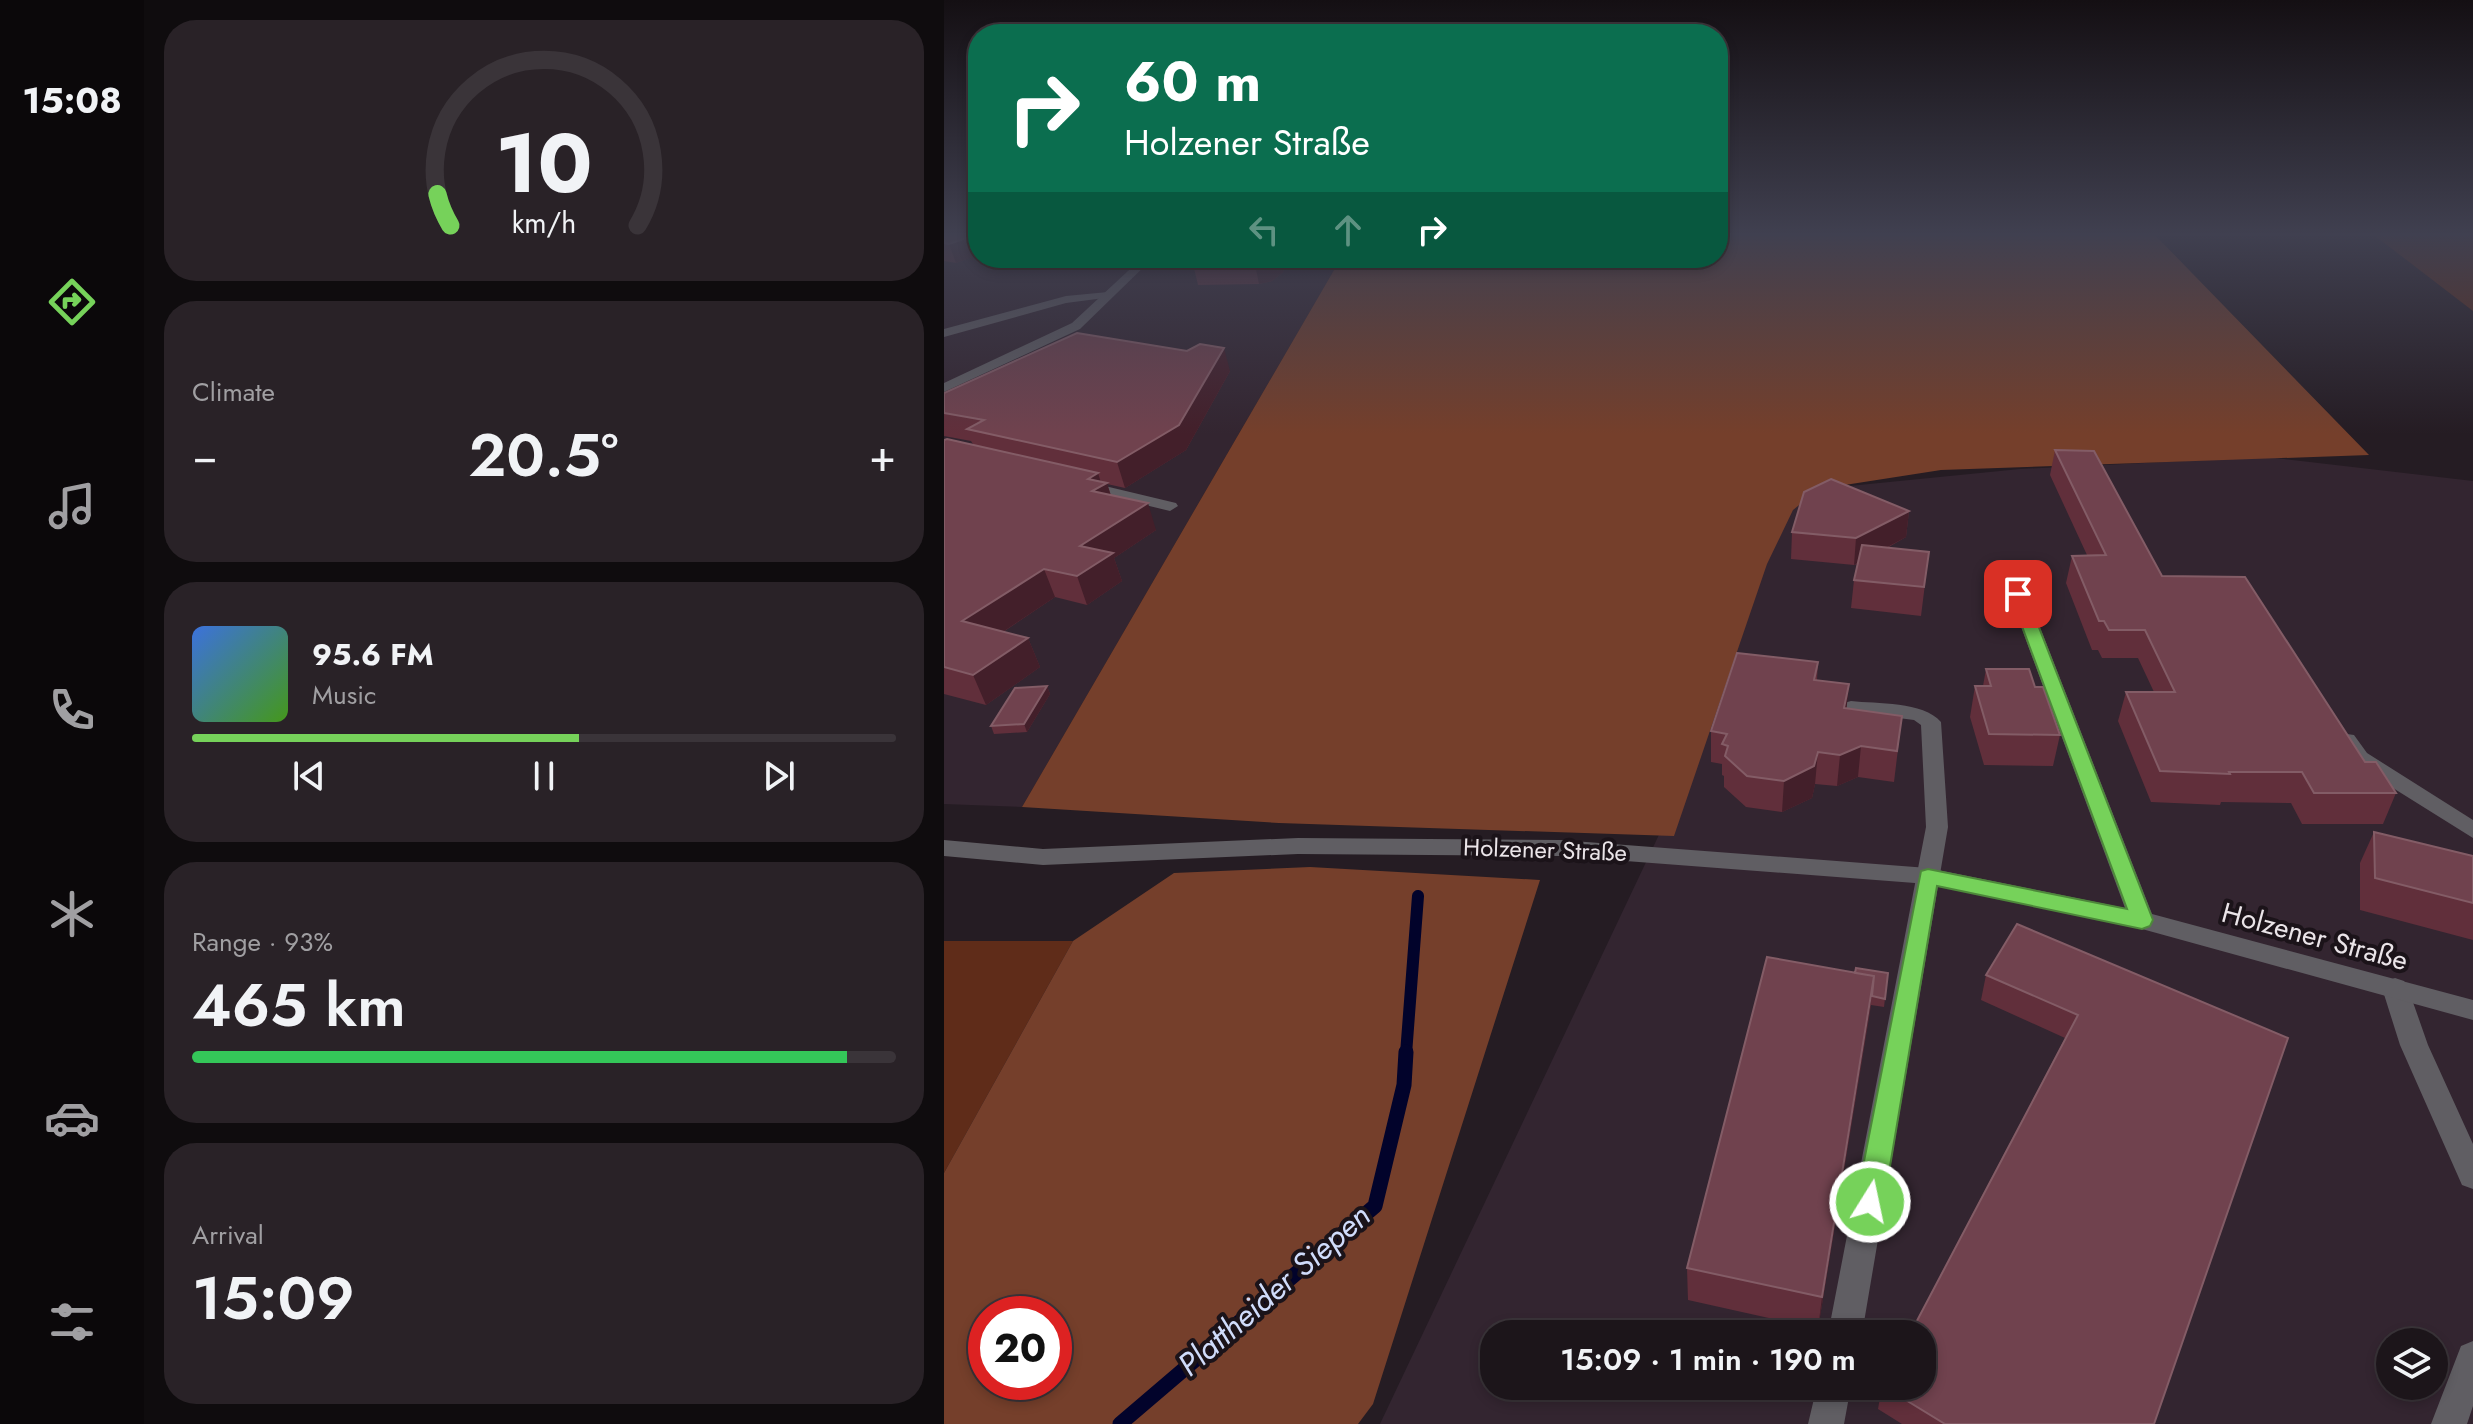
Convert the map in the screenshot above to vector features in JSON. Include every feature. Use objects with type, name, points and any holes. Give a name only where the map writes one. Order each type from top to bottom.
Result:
[{"type":"street","points":[[944,333],[980,326],[1055,301]]},
{"type":"street","points":[[944,388],[1076,326],[1101,301]]},
{"type":"street","points":[[1065,482],[1170,506]]},
{"type":"street","points":[[2018,594],[2142,920]]},
{"type":"street","points":[[1848,1320],[1937,827],[1931,722],[1919,715],[1851,707]]},
{"type":"street","points":[[2338,726],[2360,758],[2473,830]]},
{"type":"street","name":"Holzener Straße","points":[[944,848],[1043,857],[1298,846],[1560,848],[1928,876],[2142,920],[2473,1010]]},
{"type":"street","points":[[2395,988],[2414,1045],[2473,1176]]},
{"type":"street","points":[[2449,1424],[2473,1358]]},
{"type":"street","points":[[1826,1424],[1831,1400]]},
{"type":"shaded area","points":[[944,301],[1316,301],[1022,807],[944,804]]},
{"type":"shaded area","points":[[1316,301],[2220,301],[2369,455],[1941,470],[1819,489],[1793,510],[1767,564],[1674,836],[1279,823],[1022,807]]},
{"type":"shaded area","points":[[2461,301],[2473,301],[2473,311]]},
{"type":"shaded area","points":[[2267,457],[2473,481],[2473,1424],[1380,1424],[1692,765],[1787,507],[1819,489],[2020,469]]},
{"type":"shaded area","points":[[1310,867],[1540,880],[1373,1404],[1358,1424],[944,1424],[944,1173],[1073,941],[1174,873]]},
{"type":"shaded area","points":[[944,941],[1073,941],[944,1173]]},
{"type":"building","points":[[1077,333],[1187,351],[1200,344],[1224,348],[1179,425],[1117,462],[967,429],[984,420],[944,413],[944,393]]},
{"type":"building","points":[[944,440],[1098,473],[1088,479],[1107,483],[1092,491],[1148,503],[1080,546],[1113,553],[1077,576],[1044,569],[962,621],[1028,638],[973,675],[944,667]]},
{"type":"building","points":[[2055,450],[2094,451],[2162,576],[2245,577],[2365,762],[2376,762],[2396,793],[2314,793],[2302,772],[2230,774],[2160,771],[2126,692],[2175,692],[2145,630],[2109,630],[2104,621],[2099,621],[2072,556],[2106,555]]},
{"type":"building","points":[[1831,479],[1909,511],[1856,538],[1792,532],[1804,492]]},
{"type":"building","points":[[1862,545],[1929,552],[1924,587],[1854,580]]},
{"type":"building","points":[[1737,653],[1818,662],[1814,680],[1849,684],[1844,708],[1902,716],[1897,751],[1861,746],[1840,755],[1818,752],[1814,766],[1784,781],[1747,776],[1725,756],[1728,746],[1722,744],[1727,734],[1711,731]]},
{"type":"building","points":[[1986,669],[2029,669],[2035,687],[2043,687],[2060,735],[1989,734],[1975,686],[1991,686]]},
{"type":"building","points":[[1047,686],[1024,724],[991,726],[1015,688]]},
{"type":"building","points":[[2374,832],[2473,856],[2473,903],[2375,878]]},
{"type":"building","points":[[2017,924],[2288,1038],[2154,1424],[1945,1424],[1906,1400],[1936,1400],[1936,1320],[1917,1320],[2078,1015],[1986,975]]},
{"type":"building","points":[[1767,957],[1874,976],[1822,1297],[1687,1268]]},
{"type":"building","points":[[1856,968],[1888,973],[1885,999],[1872,996],[1874,976],[1855,973]]},
{"type":"waterway","name":"Plattheider Siepen","points":[[1406,1054],[1418,896]]},
{"type":"waterway","name":"Plattheider Siepen","points":[[1120,1424],[1375,1206],[1404,1085],[1406,1052]]},
{"type":"route","points":[[1870,1202],[1928,876],[2142,920],[2018,594]]}]
